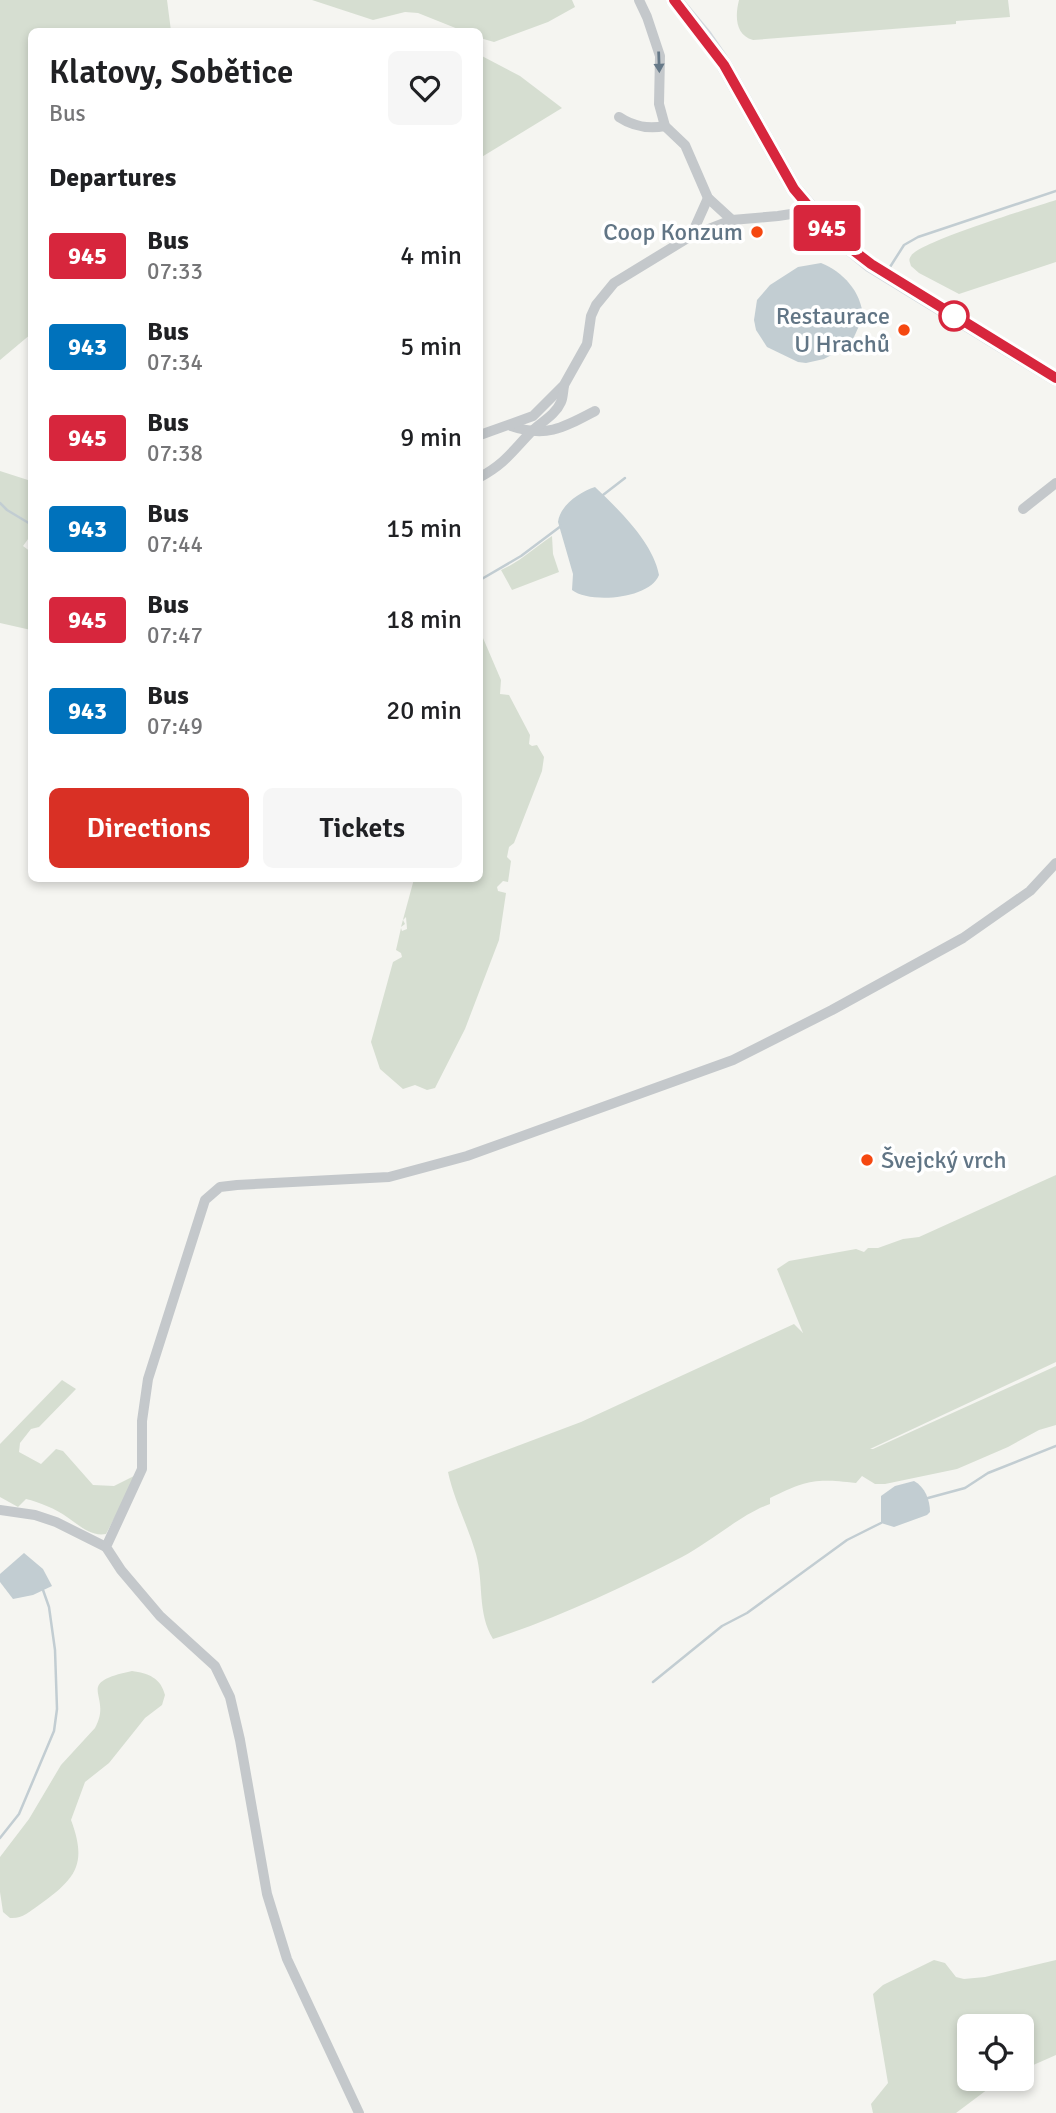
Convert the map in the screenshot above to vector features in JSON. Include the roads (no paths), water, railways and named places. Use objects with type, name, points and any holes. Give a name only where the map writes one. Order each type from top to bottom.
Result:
[{"type":"main road","points":[[674,0],[724,65],[777,161],[811,211],[839,240],[871,264],[1056,378]]},
{"type":"street","points":[[639,0],[648,17],[660,56],[659,104],[665,126],[685,145],[708,198],[732,220]]},
{"type":"street","points":[[619,117],[631,125],[665,126]]},
{"type":"street","points":[[691,236],[708,198]]},
{"type":"street","points":[[483,434],[533,416],[564,385],[587,344],[591,316],[604,293],[614,283],[691,236],[732,220],[811,211]]},
{"type":"street","points":[[483,475],[497,468],[513,454],[530,432],[555,412],[562,401],[564,385]]},
{"type":"street","points":[[510,426],[530,432],[566,426],[595,411]]},
{"type":"street","points":[[1023,509],[1056,483]]},
{"type":"street","points":[[107,1547],[142,1469],[142,1421],[149,1379],[205,1200],[220,1187],[389,1177],[467,1156],[733,1060],[832,1010],[963,938],[1030,891],[1056,863]]},
{"type":"street","points":[[1,1511],[35,1515],[56,1522],[107,1547],[121,1570],[160,1616],[215,1666],[230,1697],[271,1907],[288,1959],[359,2113]]},
{"type":"waterway","points":[[890,267],[904,245],[918,237],[1056,191]]},
{"type":"waterway","points":[[603,495],[625,478]]},
{"type":"waterway","points":[[0,503],[28,523]]},
{"type":"waterway","points":[[483,578],[521,556],[561,526]]},
{"type":"waterway","points":[[928,1498],[965,1488],[988,1473],[1056,1446]]},
{"type":"waterway","points":[[653,1682],[722,1626],[747,1613],[847,1540],[881,1523]]},
{"type":"waterway","points":[[0,1838],[19,1814],[54,1731],[57,1709],[55,1650],[49,1607],[43,1590]]},
{"type":"place","name":"Coop Konzum","points":[[757,232]]},
{"type":"place","name":"Restaurace U Hrachů","points":[[904,330]]},
{"type":"place","name":"Švejcký vrch","points":[[867,1160]]}]
